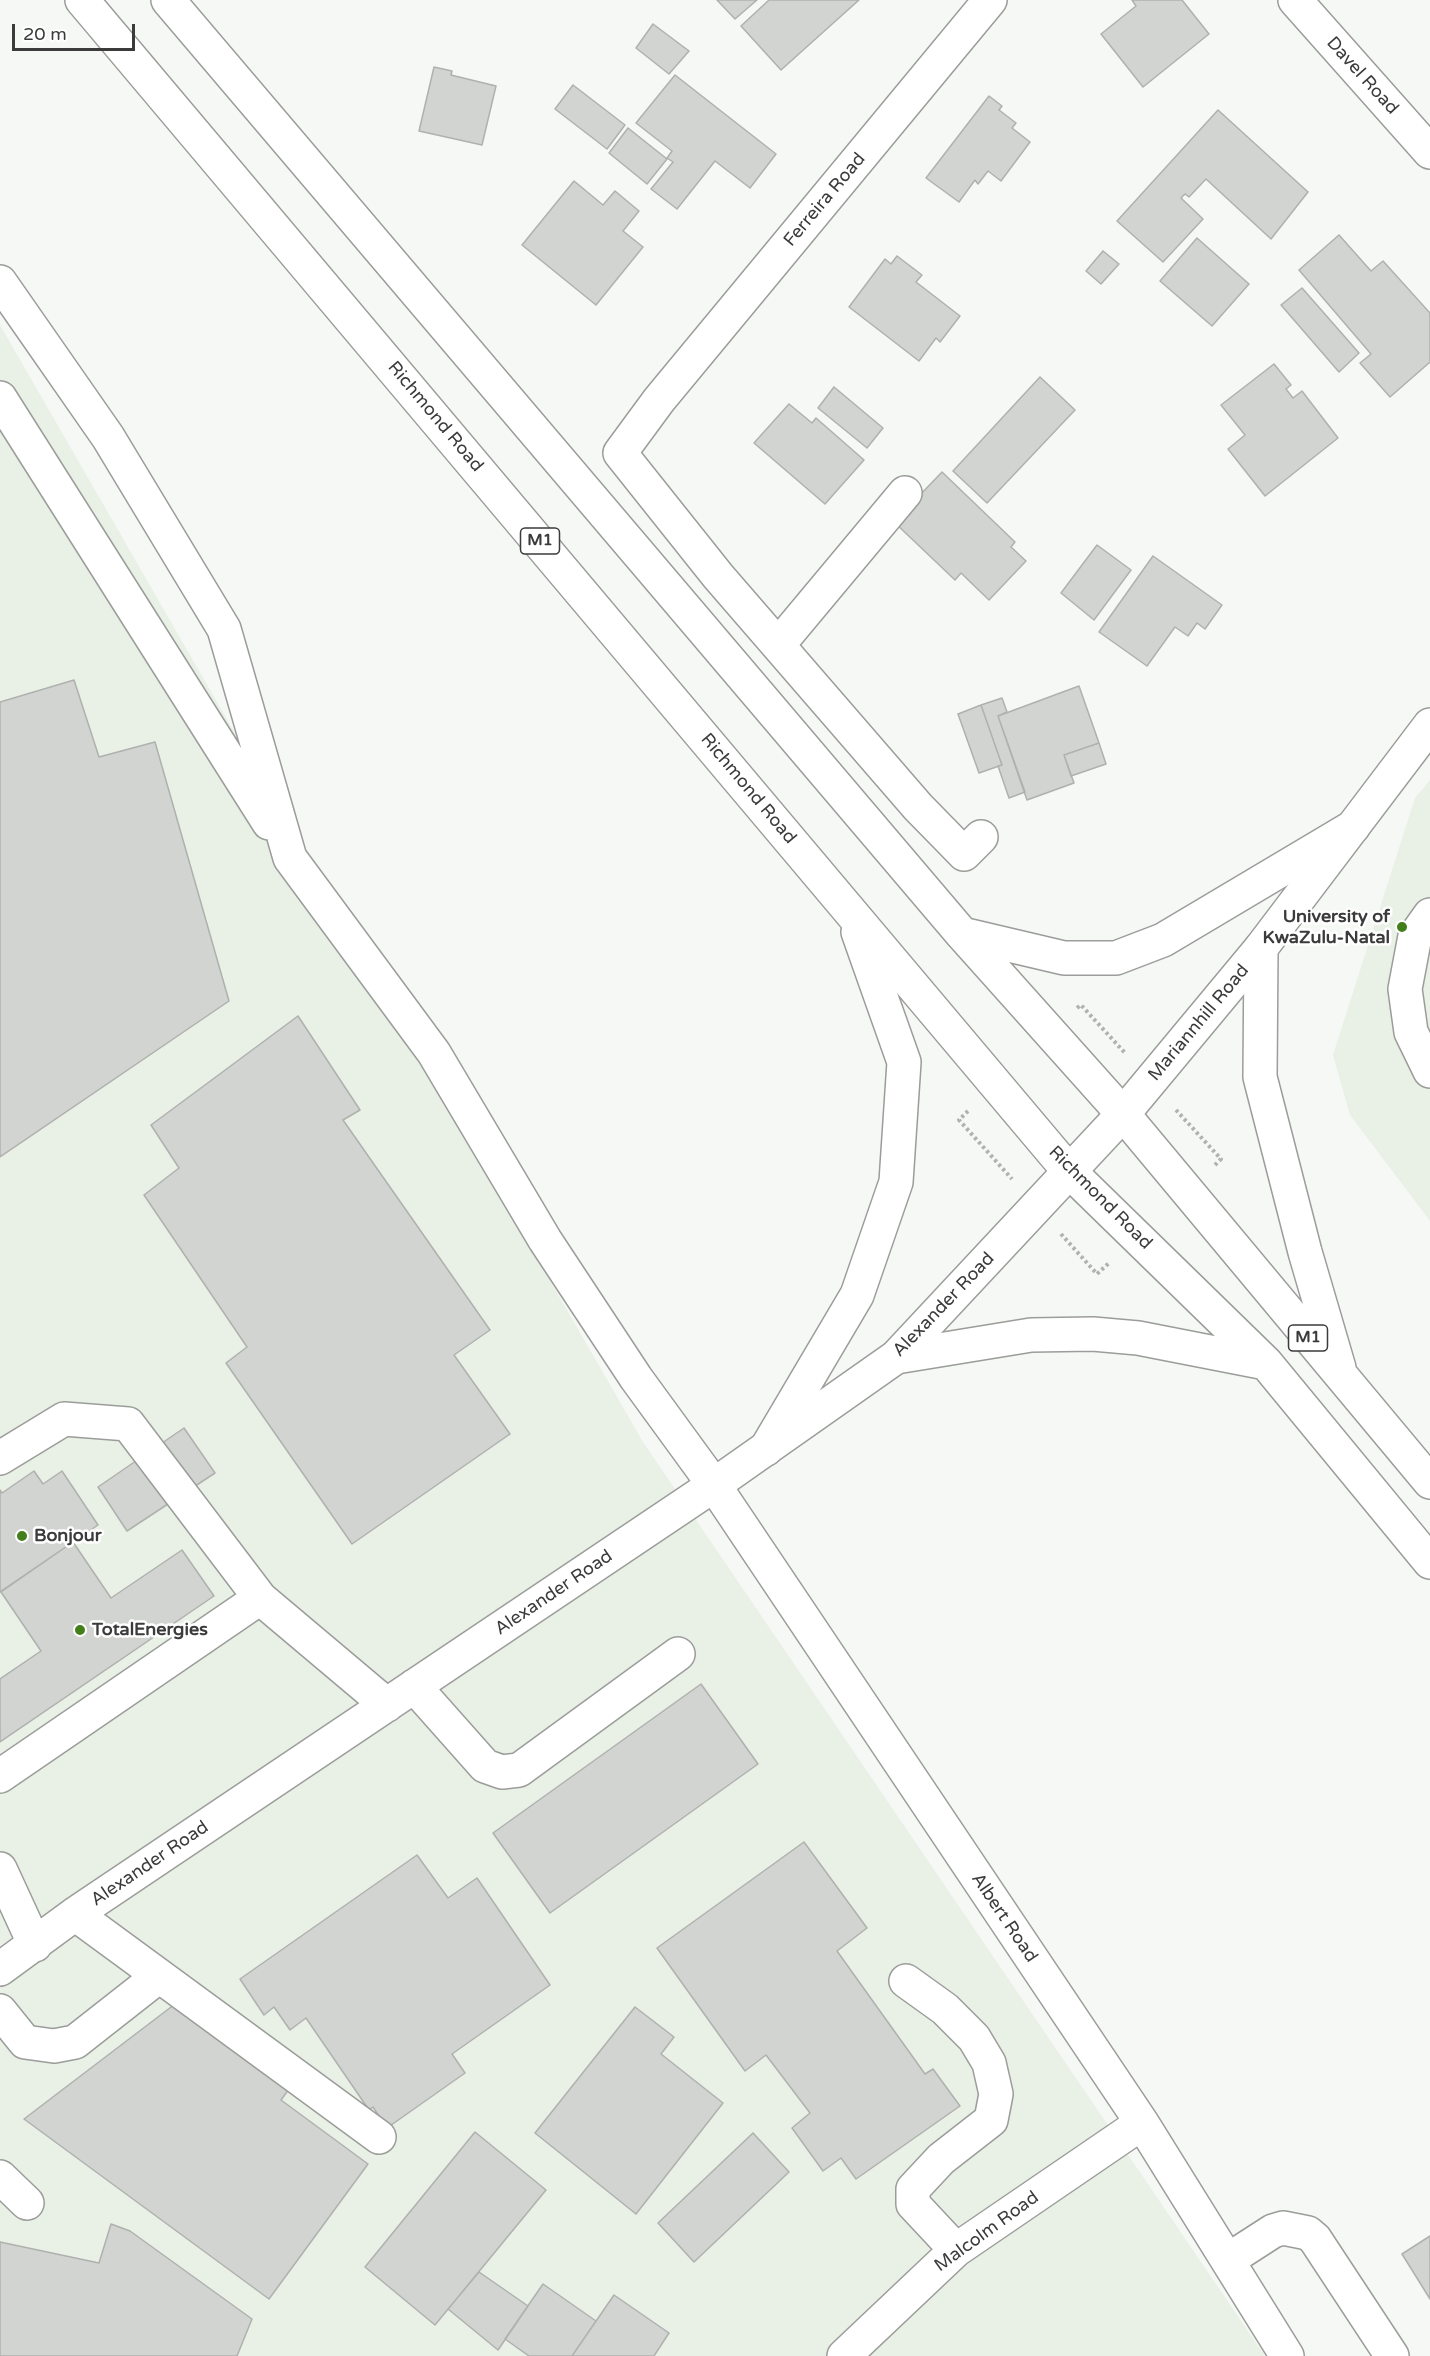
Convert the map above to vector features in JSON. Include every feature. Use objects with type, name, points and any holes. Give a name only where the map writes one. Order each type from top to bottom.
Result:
[{"type":"main road","name":"Richmond Road","points":[[82,0],[1068,1170],[1266,1363],[1430,1562]]},
{"type":"main road","name":"M1","points":[[168,0],[962,934],[1123,1114],[1430,1482]]},
{"type":"main road","name":"Ferreira Road","points":[[779,644],[718,576],[620,453],[659,400],[990,0]]},
{"type":"main road","name":"Davel Road","points":[[1295,0],[1430,152]]},
{"type":"main road","points":[[0,282],[108,437],[224,629],[290,858]]},
{"type":"main road","name":"Albert Road","points":[[0,398],[158,643],[290,858],[434,1053],[545,1240],[636,1378],[714,1485],[1142,2123],[1287,2356]]},
{"type":"main road","points":[[905,493],[779,644],[918,807],[964,854],[981,837]]},
{"type":"main road","name":"Mariannhill Road","points":[[1068,1170],[1123,1114],[1261,948],[1430,725]]},
{"type":"main road","points":[[962,934],[1064,958],[1116,958],[1163,940],[1353,827]]},
{"type":"main road","points":[[766,1449],[857,1295],[896,1182],[904,1062],[852,913]]},
{"type":"main road","points":[[1430,915],[1415,936],[1405,989],[1411,1032],[1430,1071]]},
{"type":"main road","points":[[1261,948],[1260,1077],[1305,1252],[1343,1380]]},
{"type":"main road","name":"Alexander Road","points":[[0,1969],[75,1914],[714,1485],[896,1358],[1068,1170]]},
{"type":"main road","points":[[896,1358],[1031,1335],[1093,1334],[1138,1338],[1266,1363]]},
{"type":"main road","points":[[0,1458],[64,1419],[128,1424],[260,1598],[387,1705]]},
{"type":"main road","points":[[0,1776],[260,1598]]},
{"type":"main road","points":[[414,1686],[485,1766],[502,1772],[519,1770],[678,1654]]},
{"type":"main road","points":[[0,1869],[35,1945]]},
{"type":"main road","points":[[75,1914],[379,2137]]},
{"type":"main road","points":[[0,2012],[25,2042],[54,2046],[75,2042],[159,1976]]},
{"type":"main road","points":[[906,1981],[945,2009],[974,2038],[989,2063],[996,2094],[991,2120],[941,2159],[913,2189],[913,2204],[956,2250]]},
{"type":"main road","name":"Malcolm Road","points":[[844,2356],[956,2250],[1142,2123]]},
{"type":"main road","points":[[0,2177],[27,2203]]},
{"type":"main road","points":[[1227,2260],[1273,2231],[1283,2228],[1308,2233],[1315,2239],[1392,2356]]},
{"type":"shaded area","points":[[0,325],[643,1442],[1265,2356],[0,2356]]},
{"type":"shaded area","name":"University of KwaZulu-Natal","points":[[1430,780],[1430,1221],[1350,1115],[1333,1055],[1415,798]]},
{"type":"building","points":[[717,0],[757,0],[735,19]]},
{"type":"building","points":[[769,0],[859,0],[781,70],[741,26]]},
{"type":"building","points":[[1132,0],[1182,0],[1209,34],[1143,87],[1101,34],[1136,6]]},
{"type":"building","points":[[653,24],[689,51],[669,74],[636,48]]},
{"type":"building","points":[[434,67],[452,71],[451,75],[496,86],[482,145],[419,131]]},
{"type":"building","points":[[675,75],[776,154],[750,188],[715,161],[677,209],[651,189],[673,162],[667,158],[672,151],[636,123]]},
{"type":"building","points":[[573,85],[625,125],[607,149],[555,109]]},
{"type":"building","points":[[989,96],[1002,106],[999,110],[1016,123],[1012,128],[1030,142],[1001,181],[988,171],[978,184],[975,180],[959,202],[926,178]]},
{"type":"building","points":[[1218,110],[1308,192],[1271,239],[1206,179],[1189,197],[1185,194],[1181,198],[1203,219],[1163,262],[1117,221]]},
{"type":"building","points":[[628,128],[667,159],[647,184],[609,153]]},
{"type":"building","points":[[574,181],[603,205],[615,191],[639,211],[623,231],[643,247],[596,305],[522,245]]},
{"type":"building","points":[[1339,235],[1371,271],[1383,261],[1430,313],[1430,362],[1390,397],[1360,363],[1371,354],[1299,270]]},
{"type":"building","points":[[1197,238],[1249,284],[1212,326],[1160,281]]},
{"type":"building","points":[[1103,251],[1119,264],[1101,284],[1086,271]]},
{"type":"building","points":[[897,256],[922,275],[916,282],[960,316],[940,342],[936,338],[919,361],[849,307],[885,259],[891,264]]},
{"type":"building","points":[[1302,288],[1359,353],[1339,372],[1281,305]]},
{"type":"building","points":[[1274,364],[1291,385],[1286,389],[1293,398],[1302,391],[1338,438],[1265,496],[1228,449],[1245,435],[1221,405]]},
{"type":"building","points":[[1040,377],[1075,410],[987,503],[953,471]]},
{"type":"building","points":[[834,387],[883,428],[867,448],[818,408]]},
{"type":"building","points":[[789,404],[812,423],[816,418],[864,460],[825,504],[754,443]]},
{"type":"building","points":[[942,472],[1015,542],[1011,547],[1026,561],[989,600],[961,573],[955,580],[894,522]]},
{"type":"building","points":[[1097,545],[1131,570],[1094,620],[1061,593]]},
{"type":"building","points":[[1153,556],[1222,605],[1205,629],[1197,623],[1188,636],[1175,627],[1147,666],[1099,632]]},
{"type":"building","points":[[74,680],[99,757],[155,742],[229,1001],[0,1157],[0,702]]},
{"type":"building","points":[[1079,686],[1099,743],[1064,755],[1074,783],[1027,800],[998,716]]},
{"type":"building","points":[[1002,698],[1007,712],[998,716],[1025,792],[1009,798],[998,766],[1002,765],[981,705]]},
{"type":"building","points":[[981,705],[1002,765],[979,773],[958,714]]},
{"type":"building","points":[[1099,743],[1106,764],[1071,776],[1064,755]]},
{"type":"building","points":[[298,1016],[360,1110],[343,1120],[490,1330],[454,1355],[510,1434],[352,1544],[226,1363],[247,1347],[144,1195],[179,1168],[151,1125]]},
{"type":"building","points":[[184,1428],[215,1473],[127,1531],[98,1487]]},
{"type":"building","points":[[34,1471],[43,1484],[62,1471],[98,1525],[0,1592],[0,1490],[2,1493]]},
{"type":"building","points":[[73,1542],[111,1598],[182,1550],[214,1596],[0,1742],[0,1679],[41,1651],[1,1592]]},
{"type":"building","points":[[701,1684],[758,1764],[550,1913],[493,1833]]},
{"type":"building","points":[[804,1842],[867,1928],[837,1951],[925,2074],[933,2069],[960,2106],[856,2179],[841,2158],[823,2171],[792,2128],[810,2113],[766,2055],[745,2071],[657,1948]]},
{"type":"building","points":[[417,1855],[448,1898],[477,1878],[550,1985],[452,2054],[465,2073],[387,2128],[373,2107],[369,2110],[306,2018],[290,2030],[274,2007],[264,2015],[240,1979]]},
{"type":"building","points":[[175,2004],[289,2089],[281,2100],[368,2164],[269,2299],[24,2119]]},
{"type":"building","points":[[635,2007],[674,2037],[661,2054],[723,2103],[636,2214],[535,2133]]},
{"type":"building","points":[[475,2132],[546,2190],[435,2325],[365,2267]]},
{"type":"building","points":[[753,2133],[789,2172],[694,2262],[658,2223]]},
{"type":"building","points":[[111,2224],[130,2231],[252,2319],[237,2356],[0,2356],[0,2242],[99,2263]]},
{"type":"building","points":[[1430,2236],[1430,2299],[1402,2254]]},
{"type":"building","points":[[479,2272],[528,2306],[498,2350],[448,2309]]},
{"type":"building","points":[[543,2284],[596,2321],[572,2356],[529,2356],[505,2339]]},
{"type":"building","points":[[614,2295],[669,2333],[654,2356],[572,2356]]},
{"type":"place","name":"University of KwaZulu-Natal","points":[[1402,927]]},
{"type":"place","name":"Bonjour","points":[[22,1536]]},
{"type":"place","name":"TotalEnergies","points":[[80,1630]]}]
